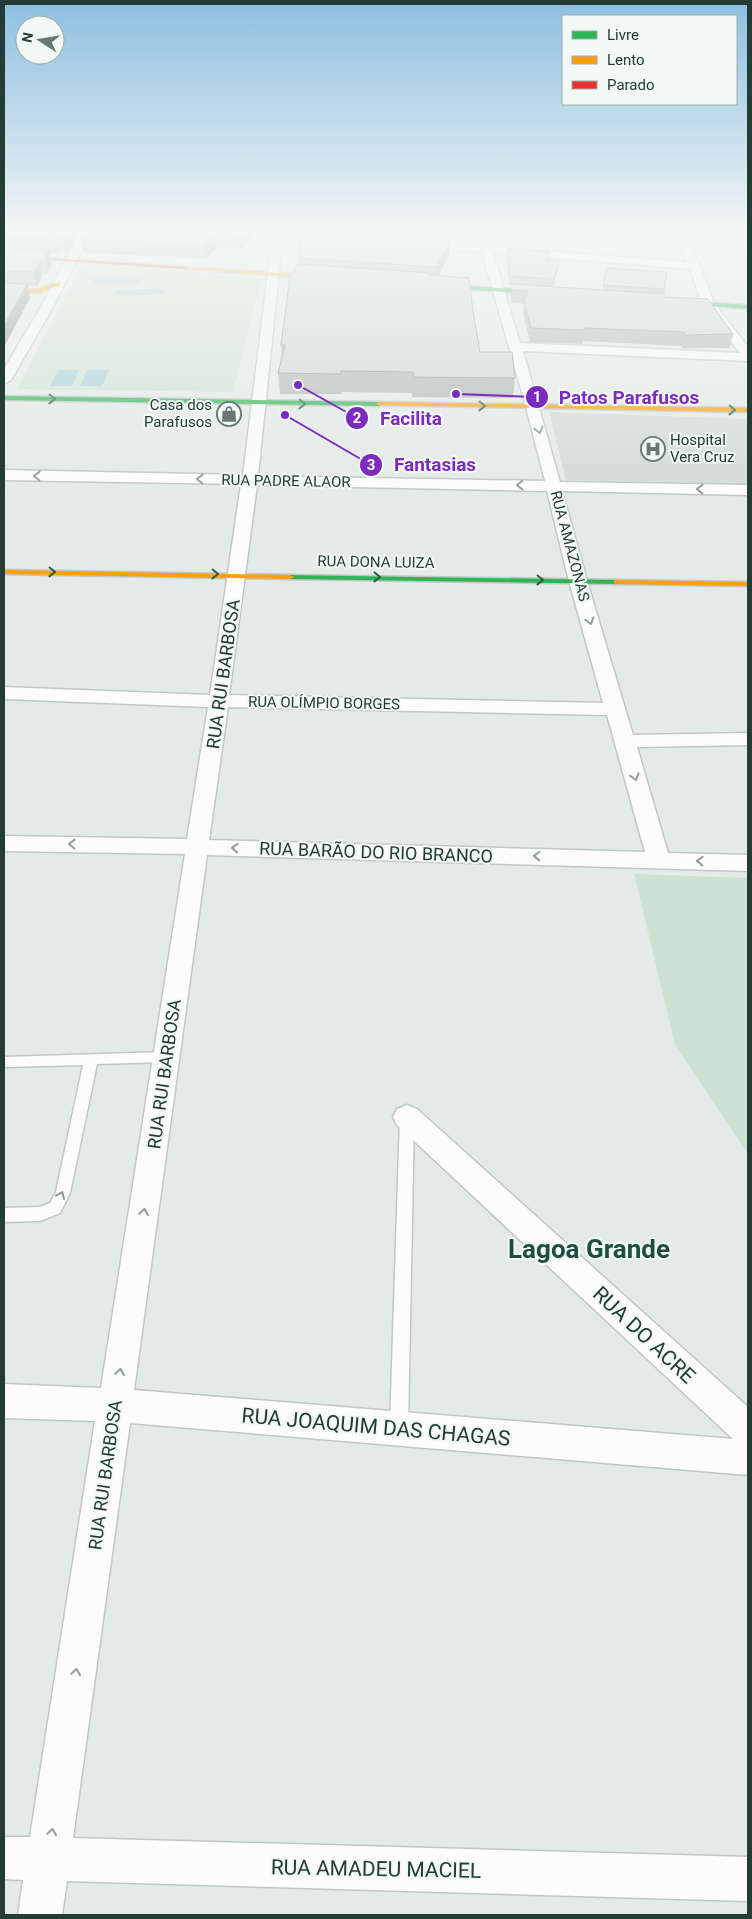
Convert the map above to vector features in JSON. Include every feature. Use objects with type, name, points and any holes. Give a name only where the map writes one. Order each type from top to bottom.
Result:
[{"type":"main road","points":[[4,398],[748,410]]},
{"type":"main road","name":"RUA DONA LUIZA","points":[[4,572],[748,584]]},
{"type":"street","points":[[4,380],[38,322]]},
{"type":"street","name":"RUA RUI BARBOSA","points":[[40,1915],[219,701],[260,403],[268,322]]},
{"type":"street","name":"RUA AMAZONAS","points":[[507,322],[533,407],[578,581],[659,860]]},
{"type":"street","points":[[722,322],[748,356]]},
{"type":"street","points":[[515,347],[748,356]]},
{"type":"street","name":"RUA PADRE ALAOR","points":[[4,476],[748,490]]},
{"type":"street","name":"RUA OLÍMPIO BORGES","points":[[4,693],[219,701],[615,709]]},
{"type":"street","points":[[624,741],[748,739]]},
{"type":"street","name":"RUA BARÃO DO RIO BRANCO","points":[[4,843],[198,846],[748,862]]},
{"type":"street","name":"RUA DO ACRE","points":[[407,1117],[748,1430]]},
{"type":"street","name":"RUA JOAQUIM DAS CHAGAS","points":[[4,1401],[116,1405],[748,1458]]},
{"type":"street","name":"RUA AMADEU MACIEL","points":[[4,1858],[48,1861],[748,1879]]},
{"type":"lane","points":[[4,1062],[167,1057]]},
{"type":"lane","points":[[4,1215],[40,1214],[55,1208],[63,1193],[90,1059]]},
{"type":"lane","points":[[399,1428],[407,1117]]},
{"type":"shaded area","name":"Hospital Vera Cruz","points":[[549,412],[748,419],[748,485],[566,480]]},
{"type":"green space","points":[[52,322],[251,322],[233,392],[17,389]]},
{"type":"green space","points":[[634,874],[748,878],[748,1154],[675,1044]]},
{"type":"water","points":[[58,370],[79,370],[72,386],[50,386]]},
{"type":"water","points":[[87,370],[109,370],[102,386],[80,386]]},
{"type":"building","points":[[284,322],[475,322],[480,352],[512,352],[515,378],[413,377],[413,372],[341,371],[341,374],[278,373],[285,345],[281,345]]},
{"type":"building","points":[[529,322],[724,322],[733,334],[685,335],[684,332],[531,328]]},
{"type":"traffic: fast","points":[[4,398],[379,404]]},
{"type":"traffic: fast","points":[[290,577],[617,582]]},
{"type":"traffic: slow","points":[[379,404],[748,410]]},
{"type":"traffic: slow","points":[[4,572],[290,577]]},
{"type":"traffic: slow","points":[[617,582],[748,584]]},
{"type":"place","name":"Facilita","points":[[298,385]]},
{"type":"place","name":"Patos Parafusos","points":[[456,394]]},
{"type":"place","name":"Casa dos Parafusos","points":[[229,414]]},
{"type":"place","name":"Fantasias","points":[[285,415]]},
{"type":"place","name":"Hospital Vera Cruz","points":[[653,449]]},
{"type":"district","name":"Lagoa Grande","points":[[589,1249]]}]
